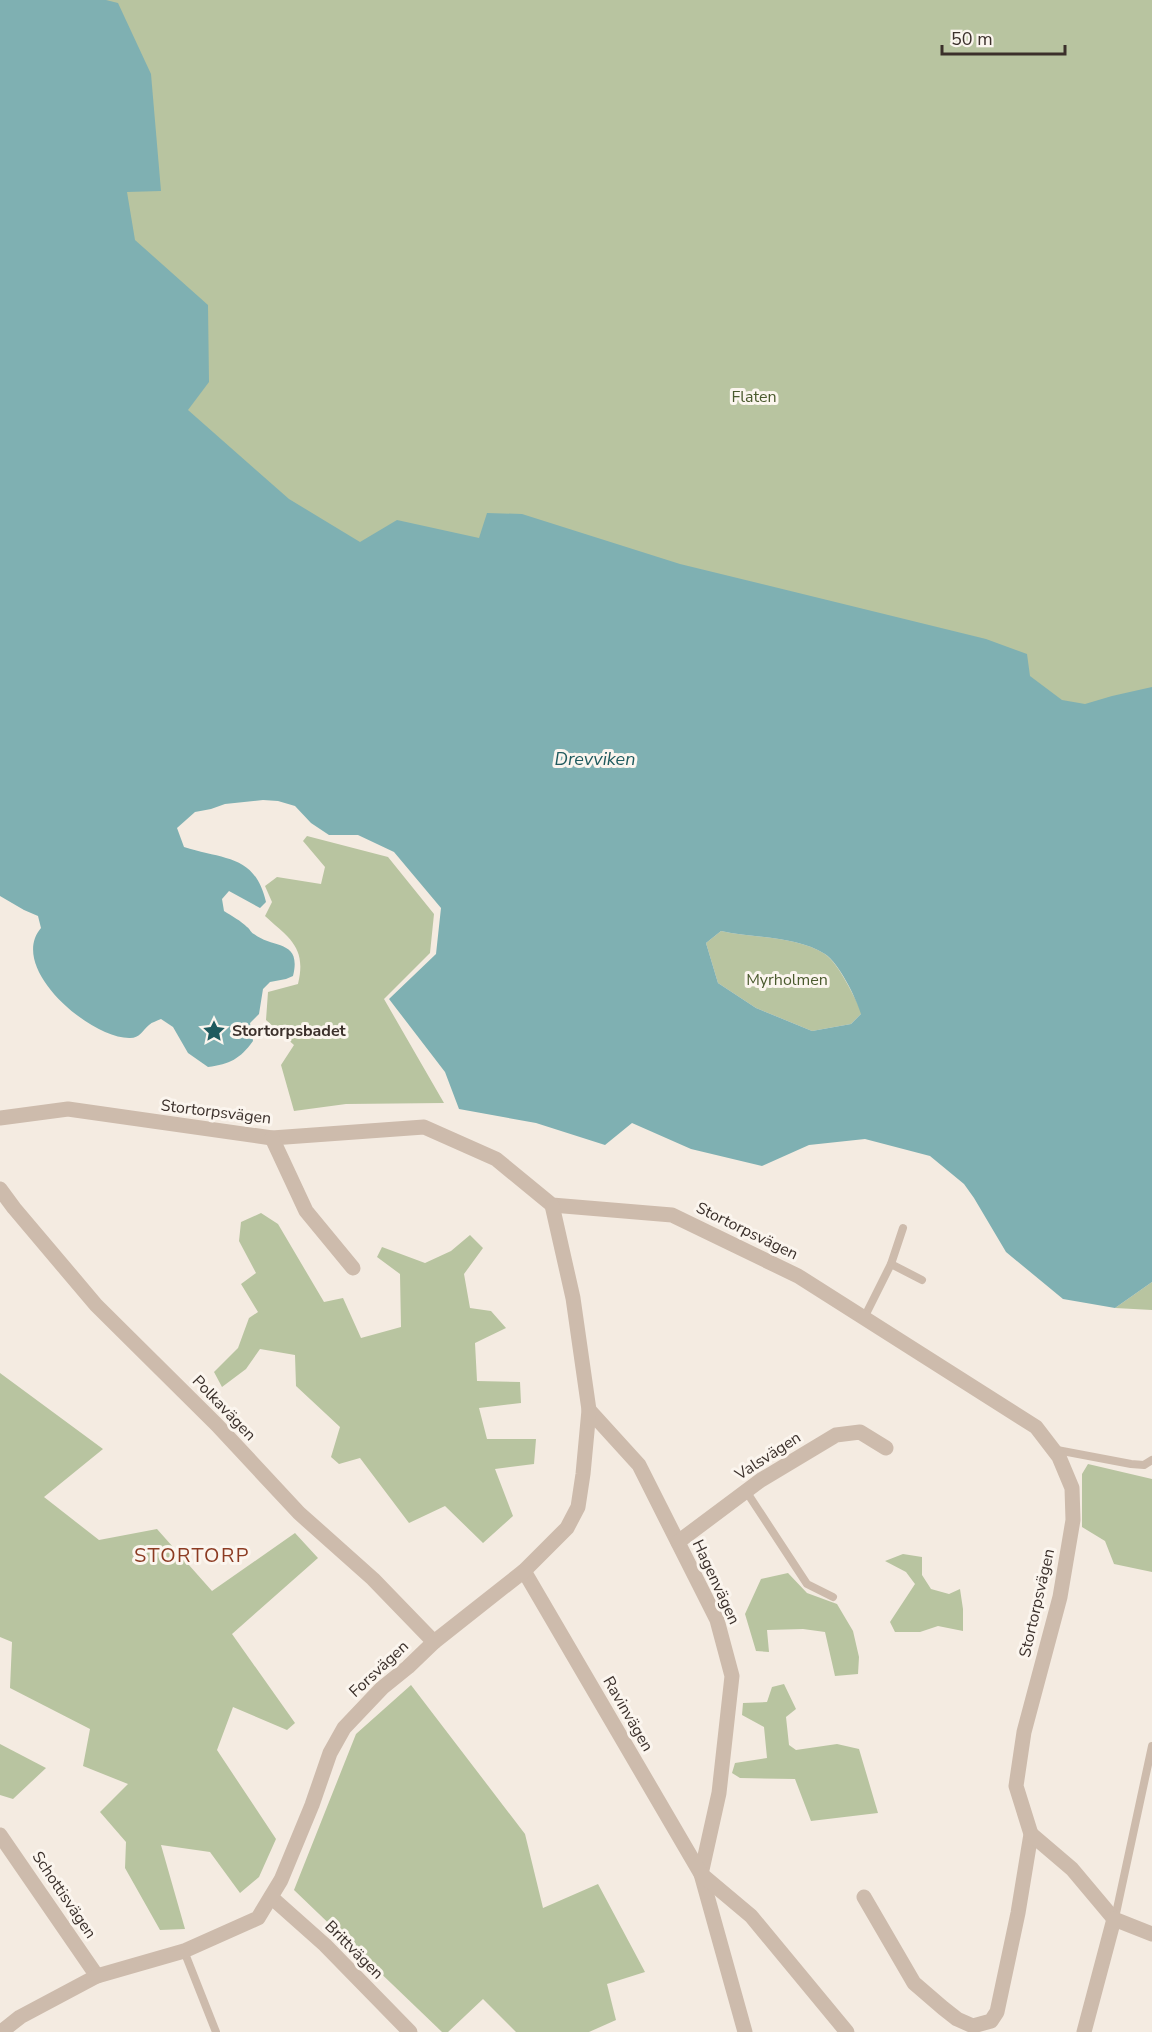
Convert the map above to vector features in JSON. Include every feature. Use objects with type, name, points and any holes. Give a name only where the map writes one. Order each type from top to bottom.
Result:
[{"type":"street","name":"Stortorpsvägen","points":[[0,1118],[68,1109],[272,1138],[424,1127],[496,1159],[552,1205],[672,1215],[798,1276],[1036,1427],[1059,1457],[1072,1488],[1073,1520],[1060,1597],[1024,1732],[1016,1786],[1032,1834],[997,2012],[992,2021],[973,2026],[957,2019],[914,1983],[864,1897]]},
{"type":"street","points":[[272,1138],[306,1210],[352,1268]]},
{"type":"street","name":"Polkavägen","points":[[0,1189],[96,1305],[217,1425],[299,1513],[373,1579],[434,1642]]},
{"type":"street","points":[[552,1205],[573,1298],[589,1410]]},
{"type":"street","name":"Forsvägen","points":[[1,2032],[20,2017],[97,1976],[184,1952],[258,1918],[281,1880],[330,1753],[344,1728],[382,1688],[434,1642],[524,1571],[567,1528],[578,1507],[589,1410]]},
{"type":"street","name":"Hagenvägen","points":[[589,1410],[639,1465],[717,1620],[732,1676],[718,1793],[701,1874],[745,2032]]},
{"type":"street","name":"Valsvägen","points":[[678,1542],[761,1480],[836,1435],[860,1432],[886,1448]]},
{"type":"street","name":"Ravinvägen","points":[[524,1571],[701,1874]]},
{"type":"street","points":[[1032,1834],[1072,1869],[1114,1919],[1152,1934]]},
{"type":"street","name":"Schottisvägen","points":[[0,1835],[97,1976]]},
{"type":"street","points":[[701,1874],[750,1916],[847,2032]]},
{"type":"street","name":"Brittvägen","points":[[271,1897],[325,1945],[410,2032]]},
{"type":"street","points":[[1084,2032],[1114,1919]]},
{"type":"lane","points":[[864,1318],[891,1264],[903,1228]]},
{"type":"lane","points":[[891,1264],[922,1280]]},
{"type":"lane","points":[[1053,1450],[1131,1464],[1144,1465],[1152,1460]]},
{"type":"lane","points":[[746,1491],[807,1584],[833,1597]]},
{"type":"lane","points":[[1114,1919],[1152,1746]]},
{"type":"lane","points":[[184,1952],[216,2032]]},
{"type":"green space","name":"Flaten","points":[[0,0],[1152,0],[1152,957],[0,551]]},
{"type":"green space","points":[[307,836],[388,857],[434,914],[430,953],[384,999],[444,1103],[346,1104],[294,1111],[281,1065],[294,1045],[266,1020],[268,992],[298,984],[300,961],[294,944],[265,916],[272,902],[265,886],[277,877],[321,884],[325,867],[303,841]]},
{"type":"green space","name":"Myrholmen","points":[[721,931],[788,941],[814,948],[825,954],[841,973],[862,1013],[851,1024],[812,1031],[756,1008],[718,983],[706,943]]},
{"type":"green space","points":[[261,1213],[278,1224],[324,1302],[343,1298],[361,1338],[401,1327],[400,1274],[377,1257],[382,1247],[425,1263],[451,1251],[470,1235],[483,1248],[464,1274],[470,1308],[491,1311],[506,1328],[475,1343],[477,1381],[520,1382],[521,1403],[479,1408],[487,1439],[536,1439],[534,1464],[495,1469],[513,1516],[483,1543],[445,1506],[409,1523],[360,1458],[339,1464],[331,1457],[340,1427],[296,1386],[295,1355],[260,1349],[246,1369],[222,1387],[214,1372],[238,1348],[249,1318],[258,1312],[241,1284],[256,1273],[239,1241],[241,1222]]},
{"type":"green space","points":[[1152,1282],[1152,1310],[1115,1308]]},
{"type":"green space","points":[[0,1373],[103,1449],[44,1497],[99,1540],[157,1529],[212,1591],[295,1533],[318,1558],[232,1634],[295,1723],[287,1730],[233,1707],[217,1750],[276,1839],[259,1877],[240,1893],[210,1852],[161,1845],[185,1929],[160,1930],[125,1868],[126,1842],[100,1812],[128,1784],[83,1766],[90,1729],[10,1688],[12,1642],[0,1637]]},
{"type":"green space","points":[[1088,1464],[1152,1479],[1152,1572],[1114,1564],[1105,1541],[1082,1527],[1082,1474]]},
{"type":"green space","points":[[903,1554],[922,1557],[922,1575],[931,1589],[949,1594],[960,1589],[963,1631],[938,1626],[920,1632],[895,1632],[890,1622],[915,1584],[906,1572],[885,1561]]},
{"type":"green space","points":[[788,1573],[807,1593],[837,1604],[853,1631],[859,1657],[858,1674],[835,1676],[825,1632],[803,1629],[767,1630],[769,1652],[756,1651],[745,1614],[761,1579]]},
{"type":"green space","points":[[784,1684],[796,1709],[786,1717],[789,1745],[796,1750],[837,1744],[859,1749],[878,1813],[811,1821],[795,1779],[740,1778],[732,1773],[735,1763],[767,1758],[764,1727],[742,1715],[743,1703],[767,1702],[772,1687]]},
{"type":"green space","points":[[411,1685],[525,1834],[543,1908],[598,1884],[645,1972],[607,1984],[616,2020],[589,2032],[516,2032],[483,1999],[448,2032],[442,2032],[294,1890],[356,1734]]},
{"type":"green space","points":[[0,1744],[46,1768],[13,1799],[0,1795]]},
{"type":"water","name":"Drevviken","points":[[0,0],[106,0],[118,3],[151,74],[161,191],[127,192],[135,240],[208,305],[209,382],[188,410],[289,499],[360,542],[397,520],[479,538],[487,513],[522,514],[680,564],[986,639],[1027,654],[1030,676],[1062,700],[1085,704],[1152,687],[1152,1282],[1115,1308],[1063,1299],[1006,1252],[964,1184],[930,1156],[865,1139],[809,1145],[762,1166],[691,1149],[632,1123],[605,1145],[536,1123],[459,1109],[445,1072],[389,999],[436,954],[441,908],[394,852],[358,835],[329,835],[311,823],[295,806],[263,800],[225,804],[195,812],[177,828],[184,847],[236,861],[254,875],[261,886],[266,902],[260,908],[229,891],[222,899],[224,911],[262,939],[290,950],[295,964],[293,976],[270,982],[263,989],[259,1014],[250,1023],[253,1041],[234,1060],[222,1064],[208,1067],[188,1053],[173,1027],[161,1019],[150,1024],[139,1035],[130,1038],[114,1035],[95,1027],[76,1014],[44,981],[35,962],[33,944],[41,928],[38,916],[0,896]],"holes":[[[721,931],[788,941],[814,948],[825,954],[841,973],[861,1014],[851,1024],[812,1031],[756,1008],[718,983],[706,943]]]},
{"type":"place","name":"Stortorpsbadet","points":[[214,1031]]},
{"type":"district","name":"STORTORP","points":[[192,1555]]}]
